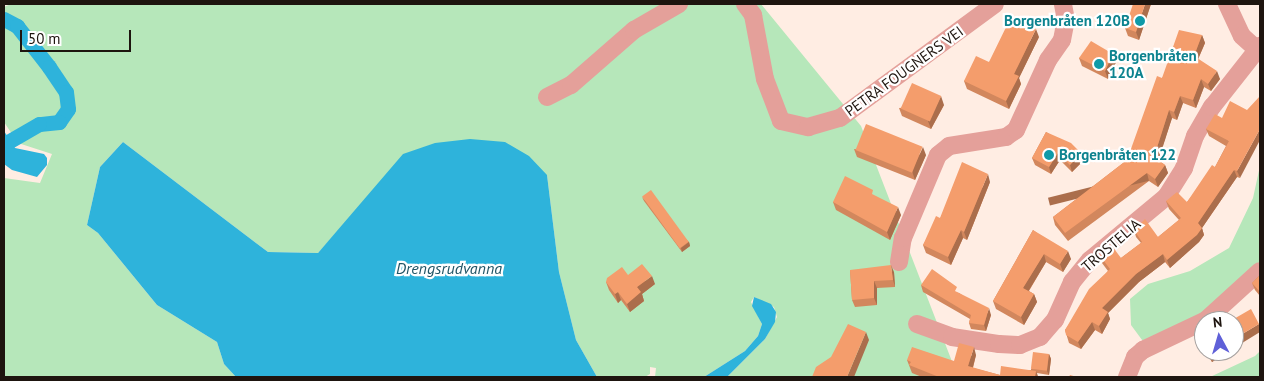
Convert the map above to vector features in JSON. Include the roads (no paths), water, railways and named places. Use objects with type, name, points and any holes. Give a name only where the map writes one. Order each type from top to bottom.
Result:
[{"type":"street","points":[[547,97],[571,85],[634,30],[680,4]]},
{"type":"street","name":"PETRA FOUGNERS VEI","points":[[744,4],[753,15],[765,79],[781,121],[808,127],[840,118],[995,4]]},
{"type":"street","points":[[899,262],[903,238],[938,155],[948,146],[964,141],[1006,137],[1016,130],[1048,60],[1062,40],[1066,20],[1063,4]]},
{"type":"street","points":[[1227,4],[1230,15],[1242,36],[1258,49]]},
{"type":"street","name":"TROSTELIA","points":[[917,324],[952,337],[999,344],[1020,345],[1040,337],[1055,320],[1072,282],[1090,260],[1166,197],[1184,168],[1195,136],[1212,107],[1258,49]]},
{"type":"street","points":[[1215,311],[1260,271]]},
{"type":"street","points":[[1127,377],[1135,357],[1143,350],[1194,326]]},
{"type":"water","points":[[4,131],[15,148],[44,154],[47,158],[47,165],[37,177],[12,170],[4,164]]},
{"type":"water","name":"Drengsrudvanna","points":[[470,139],[505,142],[529,156],[547,175],[559,272],[576,340],[597,377],[236,377],[224,364],[217,342],[157,305],[98,233],[87,225],[100,167],[123,142],[268,252],[318,253],[403,154],[435,143]]},
{"type":"water","points":[[754,297],[771,304],[776,312],[775,322],[765,339],[727,377],[704,377],[745,351],[758,336],[762,324],[752,306]]},
{"type":"waterway","points":[[4,19],[17,26],[49,67],[66,92],[68,109],[59,122],[39,124],[10,141]]},
{"type":"place","name":"Borgenbråten 120B","points":[[1140,21]]},
{"type":"place","name":"Borgenbråten 120A","points":[[1099,64]]},
{"type":"place","name":"Borgenbråten 122","points":[[1049,155]]}]
